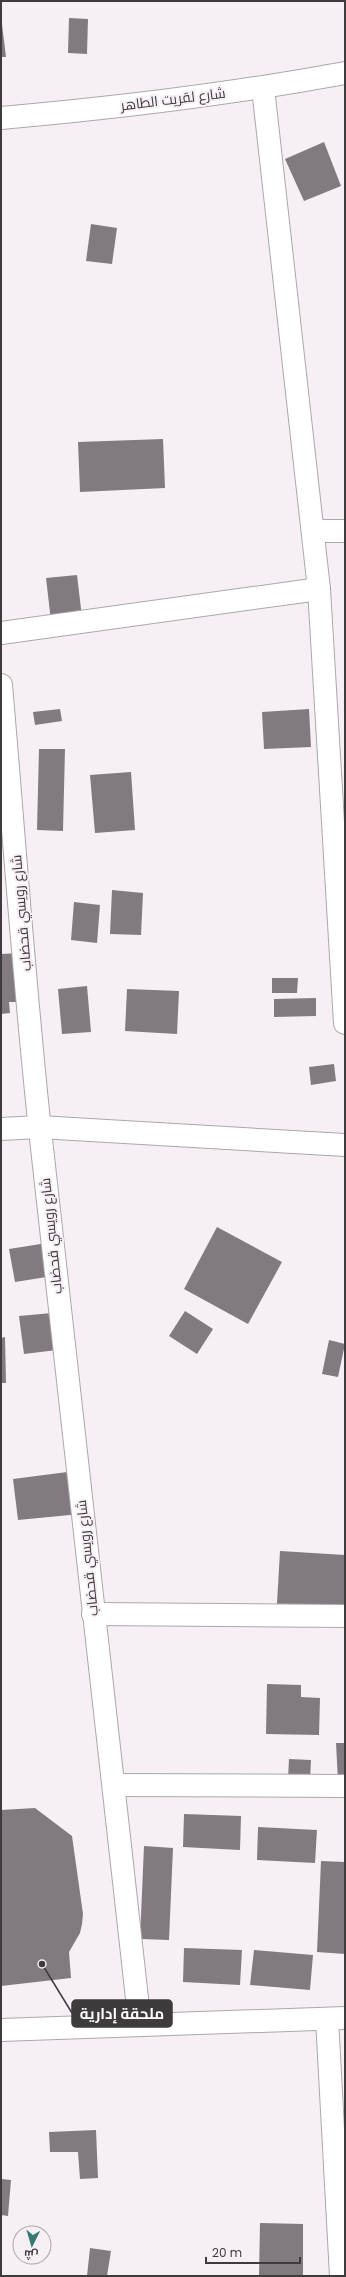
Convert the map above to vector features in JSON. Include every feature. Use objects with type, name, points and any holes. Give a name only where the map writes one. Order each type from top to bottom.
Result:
[{"type":"street","name":"شارع لقريت الطاهر","points":[[1,118],[84,111],[263,88],[345,73]]},
{"type":"street","points":[[263,88],[337,751],[345,1022]]},
{"type":"street","points":[[313,531],[345,531]]},
{"type":"street","points":[[1,633],[319,589]]},
{"type":"street","name":"شارع رويسي قحضاب","points":[[1,685],[39,1127],[93,1614],[115,1785],[140,2025]]},
{"type":"street","points":[[1,1129],[39,1127],[345,1145]]},
{"type":"street","points":[[93,1614],[345,1616]]},
{"type":"street","points":[[115,1785],[345,1786]]},
{"type":"street","points":[[1,2030],[336,2019],[341,2276]]},
{"type":"building","points":[[1,16],[6,57],[1,57]]},
{"type":"building","points":[[69,18],[88,19],[87,54],[68,53]]},
{"type":"building","points":[[324,142],[341,186],[304,201],[285,159]]},
{"type":"building","points":[[91,224],[117,228],[112,264],[86,261]]},
{"type":"building","points":[[163,439],[165,488],[80,492],[78,442]]},
{"type":"building","points":[[77,575],[82,617],[51,621],[46,578]]},
{"type":"building","points":[[60,709],[62,721],[35,725],[33,712]]},
{"type":"building","points":[[309,709],[311,747],[264,749],[262,712]]},
{"type":"building","points":[[39,749],[65,749],[63,831],[37,830]]},
{"type":"building","points":[[131,772],[135,830],[95,833],[90,775]]},
{"type":"building","points":[[112,890],[143,893],[141,935],[110,934]]},
{"type":"building","points":[[74,902],[100,905],[97,943],[71,940]]},
{"type":"building","points":[[21,953],[23,1002],[9,1002],[10,1013],[1,1014],[1,954]]},
{"type":"building","points":[[272,978],[298,978],[297,993],[272,993]]},
{"type":"building","points":[[87,986],[91,1032],[62,1034],[58,989]]},
{"type":"building","points":[[127,989],[179,991],[177,1034],[125,1031]]},
{"type":"building","points":[[316,998],[316,1016],[274,1017],[274,999]]},
{"type":"building","points":[[334,1064],[336,1081],[311,1085],[309,1067]]},
{"type":"building","points":[[217,1227],[282,1262],[248,1324],[184,1289]]},
{"type":"building","points":[[47,1243],[53,1276],[15,1282],[9,1249]]},
{"type":"building","points":[[185,1311],[213,1329],[197,1354],[169,1336]]},
{"type":"building","points":[[52,1313],[57,1350],[24,1354],[19,1316]]},
{"type":"building","points":[[5,1337],[6,1383],[1,1383],[1,1338]]},
{"type":"building","points":[[329,1340],[345,1344],[338,1377],[322,1374]]},
{"type":"building","points":[[75,1471],[80,1514],[18,1520],[13,1479]]},
{"type":"building","points":[[280,1551],[345,1555],[345,1625],[276,1621]]},
{"type":"building","points":[[267,1684],[301,1685],[301,1697],[320,1698],[319,1735],[266,1734]]},
{"type":"building","points":[[336,1743],[345,1743],[345,1781],[338,1781]]},
{"type":"building","points":[[289,1759],[311,1760],[310,1780],[288,1779]]},
{"type":"building","points":[[35,1808],[72,1836],[83,1914],[82,1924],[80,1933],[69,1952],[71,1978],[1,1986],[1,1810]]},
{"type":"building","points":[[184,1814],[241,1816],[240,1850],[183,1847]]},
{"type":"building","points":[[258,1827],[317,1830],[315,1863],[257,1860]]},
{"type":"building","points":[[144,1846],[173,1848],[169,1940],[140,1939]]},
{"type":"building","points":[[321,1861],[345,1862],[345,1954],[317,1952]]},
{"type":"building","points":[[184,1948],[242,1950],[240,1985],[183,1982]]},
{"type":"building","points":[[254,1950],[313,1955],[310,1990],[250,1985]]},
{"type":"building","points":[[96,2130],[98,2178],[80,2179],[78,2152],[50,2152],[49,2132]]},
{"type":"building","points":[[1,2179],[11,2180],[8,2216],[1,2215]]},
{"type":"building","points":[[260,2223],[303,2224],[303,2276],[259,2276]]},
{"type":"building","points":[[90,2248],[111,2251],[107,2276],[87,2276]]},
{"type":"place","name":"ملحقة إدارية","points":[[42,1964]]}]
